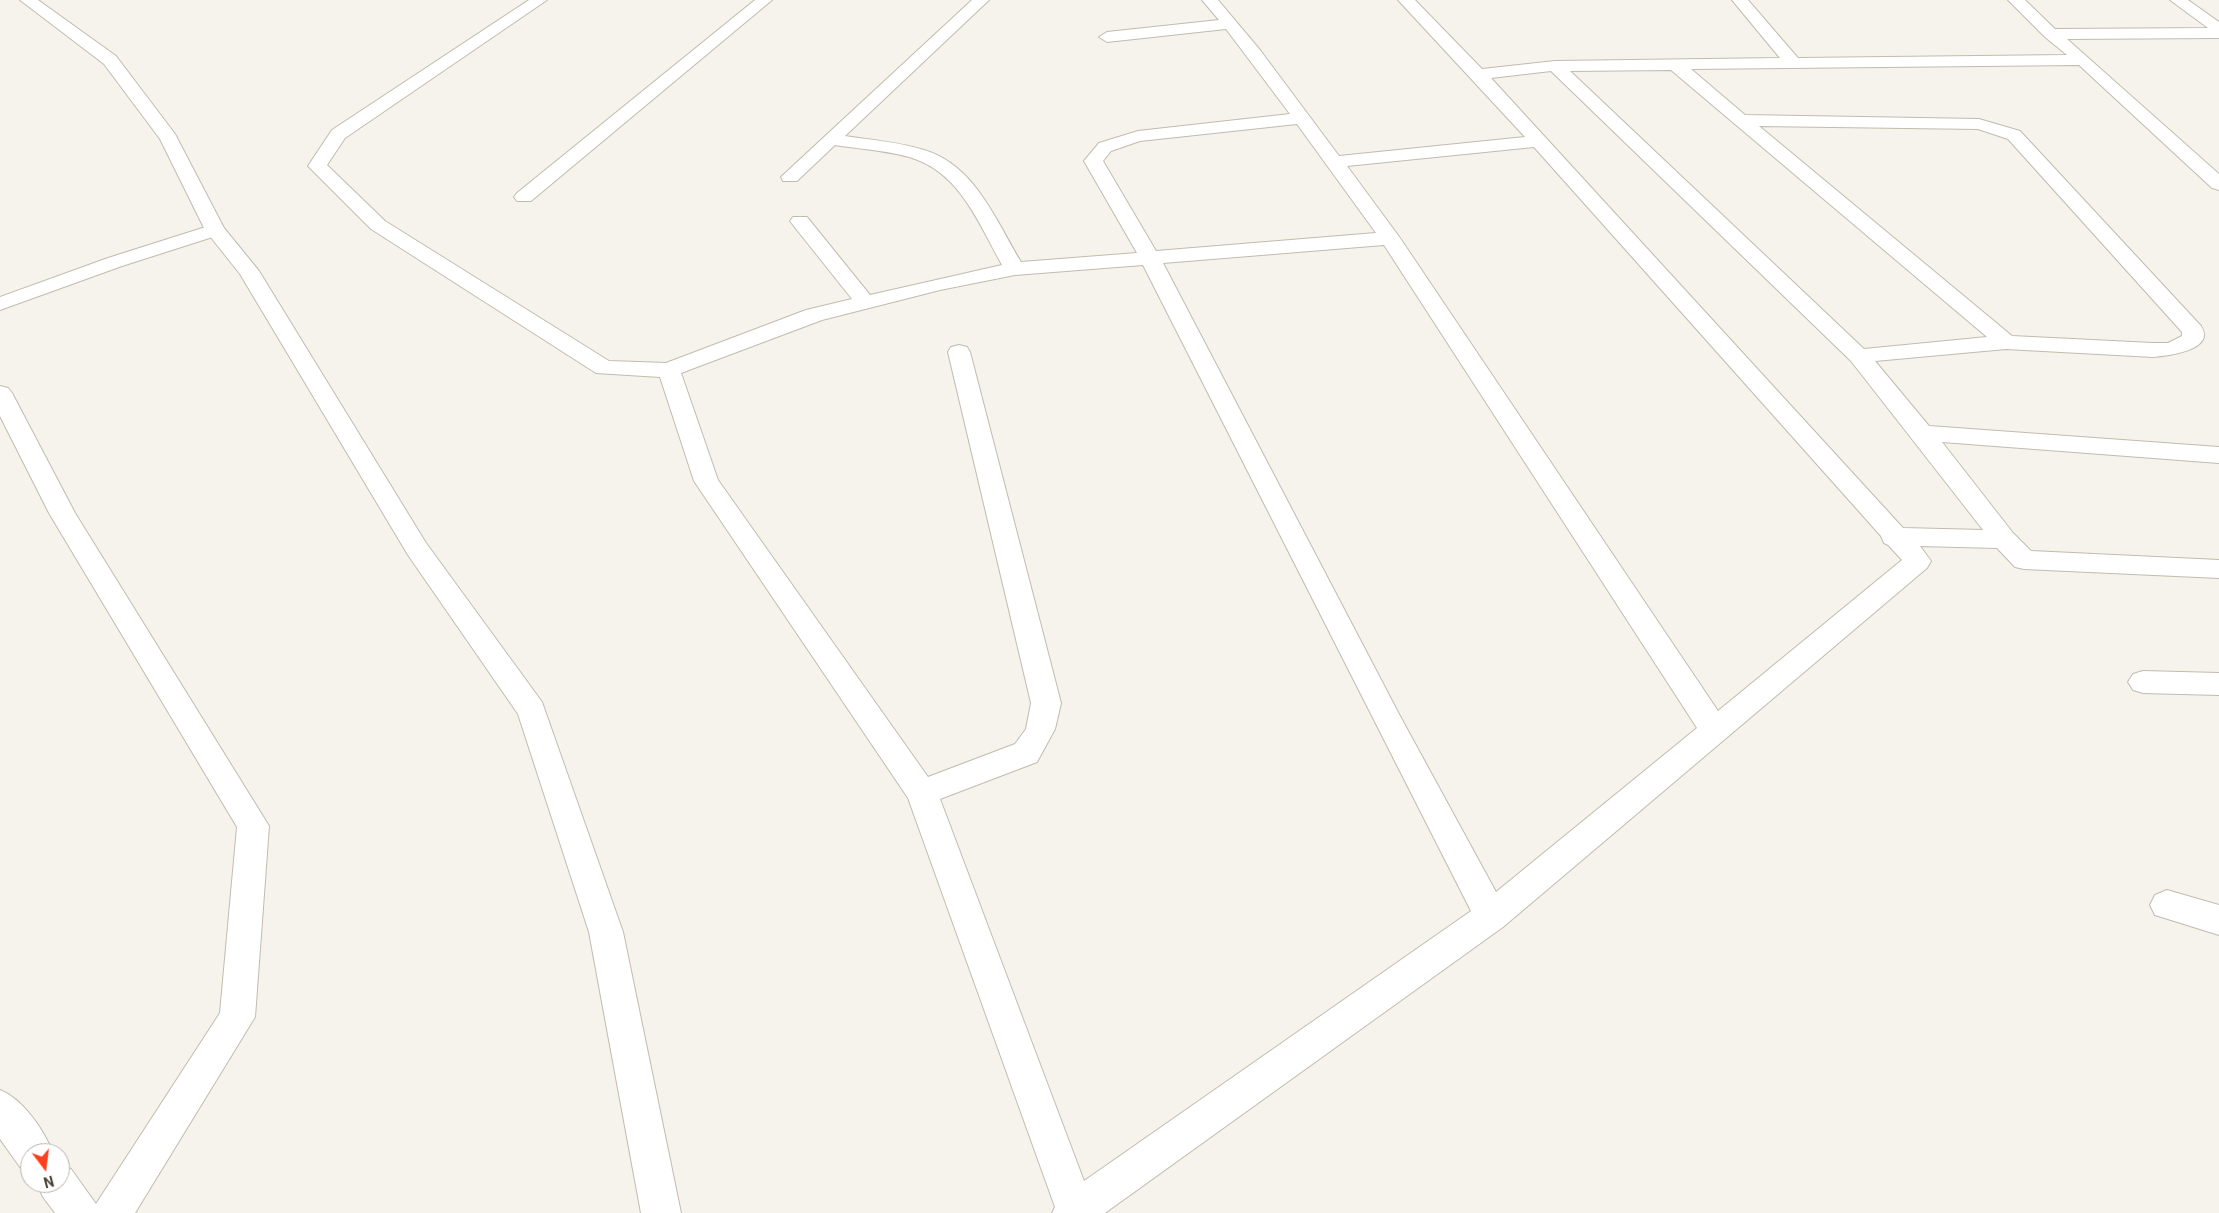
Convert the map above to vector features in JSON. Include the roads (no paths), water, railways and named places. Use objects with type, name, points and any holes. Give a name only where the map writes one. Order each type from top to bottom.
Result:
[{"type":"street","points":[[28,0],[110,60],[169,138],[214,230],[249,271],[417,549],[532,710],[606,932],[660,1213]]},
{"type":"street","points":[[539,0],[338,134],[317,166],[378,225],[604,368],[669,370],[814,315],[940,284],[1015,270],[1390,238]]},
{"type":"street","points":[[524,197],[764,0]]},
{"type":"street","points":[[790,177],[834,139],[981,0]]},
{"type":"street","points":[[1210,0],[1302,118],[1390,238],[1716,731]]},
{"type":"street","points":[[669,370],[706,481],[922,793],[1074,1212],[1491,916],[1918,562],[1893,537],[1478,74],[1406,0]]},
{"type":"street","points":[[1740,0],[1793,62]]},
{"type":"street","points":[[2016,0],[2050,34],[2083,60],[2219,184]]},
{"type":"street","points":[[2178,0],[2219,31]]},
{"type":"street","points":[[1107,37],[1230,24]]},
{"type":"street","points":[[2050,34],[2219,31]]},
{"type":"street","points":[[1478,74],[1555,66],[2083,60]]},
{"type":"street","points":[[1673,64],[2006,342]]},
{"type":"street","points":[[1555,66],[1859,356],[1922,433],[2004,539],[2024,560],[2219,569]]},
{"type":"street","points":[[1302,118],[1138,136],[1106,147],[1093,161],[1150,258],[1383,712],[1491,916]]},
{"type":"street","points":[[1742,120],[1979,124],[2014,135],[2193,330],[2193,339],[2172,349],[2153,350],[2006,342],[1859,356]]},
{"type":"street","points":[[834,139],[920,154],[953,172],[968,189],[1015,270]]},
{"type":"street","points":[[1334,162],[1538,141]]},
{"type":"street","points":[[800,221],[865,302]]},
{"type":"street","points":[[0,304],[115,262],[214,230]]},
{"type":"street","points":[[922,793],[1026,753],[1038,738],[1044,726],[1046,703],[959,352]]},
{"type":"street","points":[[0,393],[62,513],[253,826],[237,1016],[112,1213]]},
{"type":"street","points":[[1922,433],[2219,455]]},
{"type":"street","points":[[1893,537],[2004,539]]},
{"type":"street","points":[[2143,682],[2219,684]]},
{"type":"street","points":[[2167,905],[2219,920]]},
{"type":"street","points":[[0,1108],[26,1143]]},
{"type":"street","points":[[65,1193],[80,1213]]}]
